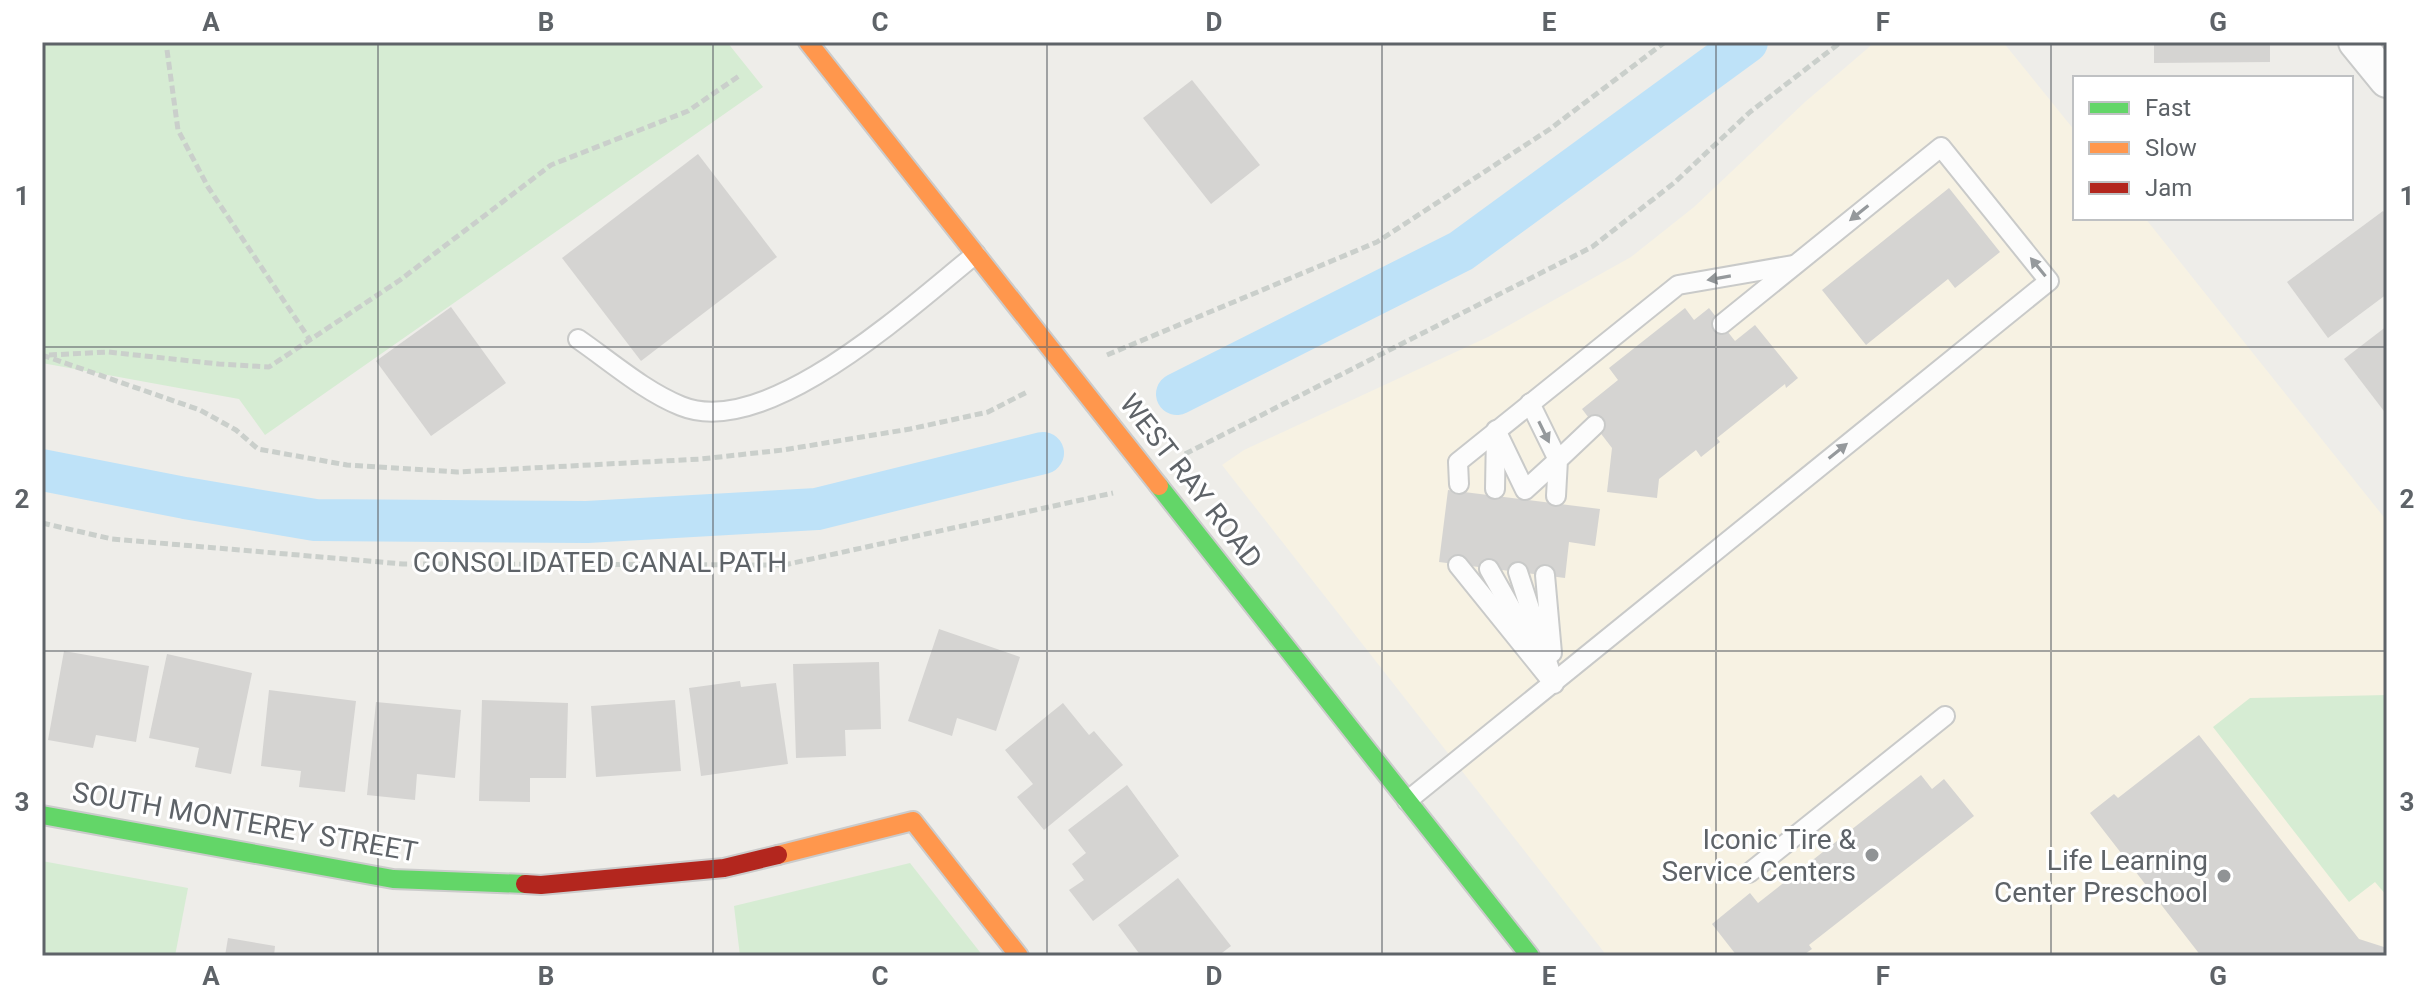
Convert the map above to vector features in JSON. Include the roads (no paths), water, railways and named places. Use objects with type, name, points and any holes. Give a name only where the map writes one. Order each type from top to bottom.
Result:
[{"type":"main road","name":"WEST RAY ROAD","points":[[808,42],[1530,956]]},
{"type":"main road","name":"SOUTH MONTEREY STREET","points":[[42,815],[393,879],[541,885],[724,868],[913,821],[1019,956]]},
{"type":"street","points":[[2356,42],[2387,80]]},
{"type":"lane","points":[[1407,801],[2049,281],[1941,147],[1722,324]]},
{"type":"lane","points":[[578,339],[682,406],[712,412],[732,411],[821,375],[976,254]]},
{"type":"lane","points":[[1459,484],[1458,462],[1678,285],[1795,264]]},
{"type":"lane","points":[[1530,403],[1558,460],[1556,496]]},
{"type":"lane","points":[[1496,430],[1525,490],[1595,425]]},
{"type":"lane","points":[[1495,489],[1496,430]]},
{"type":"lane","points":[[1458,565],[1554,684]]},
{"type":"lane","points":[[1489,569],[1554,684]]},
{"type":"lane","points":[[1518,572],[1554,684]]},
{"type":"lane","points":[[1545,575],[1554,684]]},
{"type":"lane","points":[[1749,873],[1945,716]]},
{"type":"waterway","points":[[1177,394],[1461,251],[1747,42]]},
{"type":"waterway","points":[[42,470],[315,520],[587,522],[817,509],[1043,453]]},
{"type":"place","name":"Iconic Tire & Service Centers","points":[[1872,855]]},
{"type":"place","name":"Life Learning Center Preschool","points":[[2224,876]]}]
